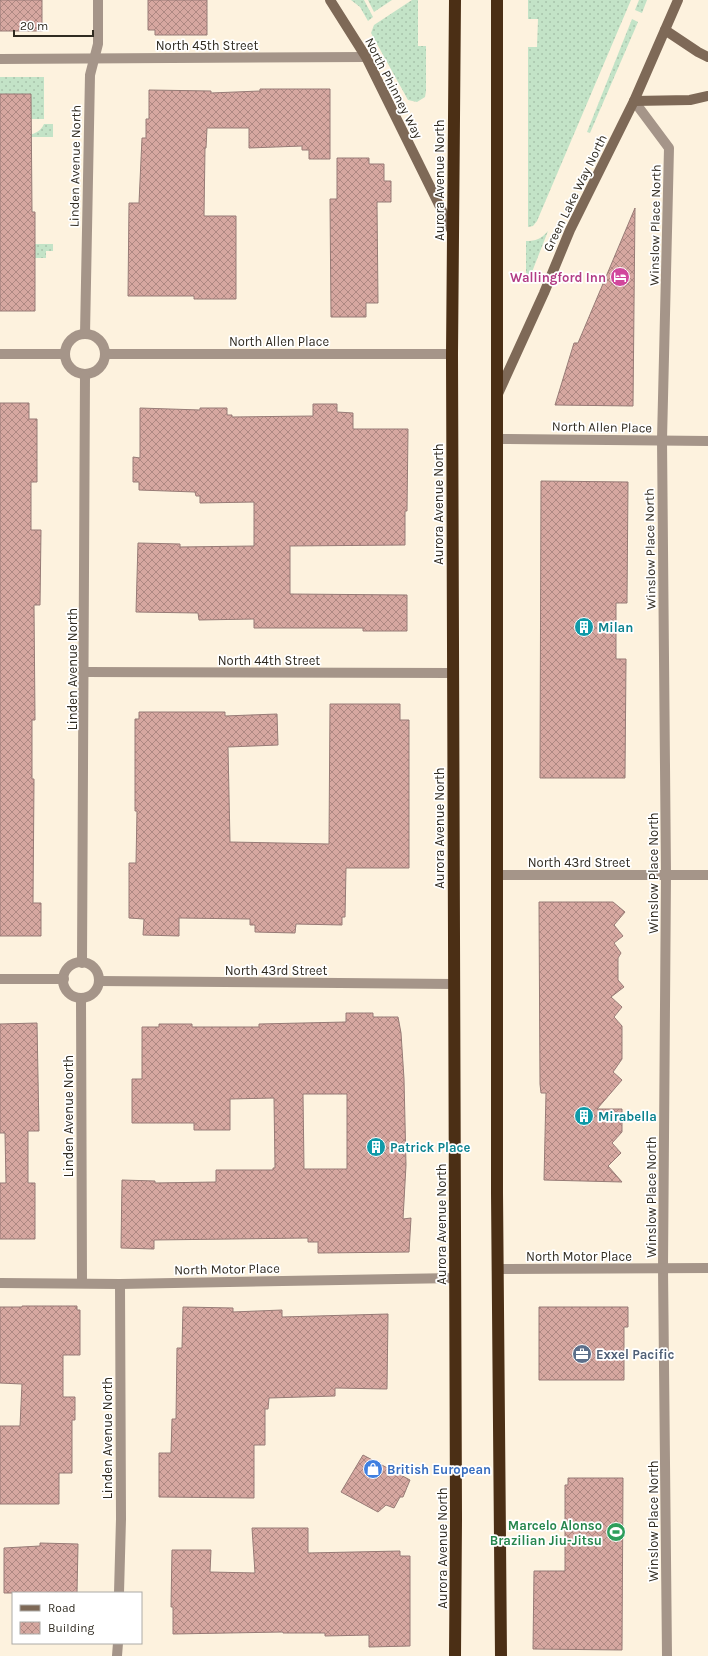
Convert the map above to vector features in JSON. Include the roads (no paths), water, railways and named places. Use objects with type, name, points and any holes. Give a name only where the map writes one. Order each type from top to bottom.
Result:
[{"type":"highway","name":"Aurora Avenue North","points":[[455,0],[452,354],[455,1656]]},
{"type":"highway","points":[[497,0],[496,439],[498,1269],[501,1656]]},
{"type":"main road","name":"North Phinney Way","points":[[330,0],[366,57],[453,233]]},
{"type":"main road","name":"Green Lake Way North","points":[[496,398],[544,293],[570,230],[634,101],[678,0]]},
{"type":"main road","points":[[665,30],[708,57]]},
{"type":"main road","points":[[634,101],[690,100],[708,96]]},
{"type":"street","name":"Linden Avenue North","points":[[86,334],[90,75],[98,44],[98,0]]},
{"type":"street","name":"North 45th Street","points":[[0,59],[366,57]]},
{"type":"street","name":"Winslow Place North","points":[[634,101],[669,148],[662,440],[666,875],[663,1268],[667,1656]]},
{"type":"street","points":[[80,334],[86,334],[91,334],[100,340],[106,354],[100,369],[86,375],[80,374],[71,369],[68,365],[65,354],[71,340],[80,334]]},
{"type":"street","points":[[0,354],[65,354]]},
{"type":"street","name":"North Allen Place","points":[[106,354],[452,354]]},
{"type":"street","name":"Linden Avenue North","points":[[82,963],[86,375]]},
{"type":"street","name":"North Allen Place","points":[[496,439],[708,441]]},
{"type":"street","name":"North 44th Street","points":[[85,672],[452,673]]},
{"type":"street","name":"North 43rd Street","points":[[498,875],[708,875]]},
{"type":"street","points":[[82,963],[92,966],[96,970],[99,982],[94,992],[90,996],[81,998],[73,996],[68,992],[65,988],[64,979],[66,971],[70,967],[74,964],[82,963]]},
{"type":"street","points":[[0,979],[64,979]]},
{"type":"street","name":"North 43rd Street","points":[[99,982],[454,984]]},
{"type":"street","name":"Linden Avenue North","points":[[81,998],[82,1283]]},
{"type":"street","name":"North Motor Place","points":[[498,1269],[708,1268]]},
{"type":"street","name":"North Motor Place","points":[[0,1283],[120,1284],[455,1278]]},
{"type":"street","name":"Linden Avenue North","points":[[119,1592],[121,1518],[120,1284]]},
{"type":"street","points":[[117,1656],[118,1644]]},
{"type":"place","name":"Wallingford Inn","points":[[620,277]]},
{"type":"place","name":"Milan","points":[[584,627]]},
{"type":"place","name":"Mirabella","points":[[584,1116]]},
{"type":"place","name":"Patrick Place","points":[[376,1147]]},
{"type":"place","name":"Exxel Pacific","points":[[582,1354]]},
{"type":"place","name":"British European","points":[[373,1469]]},
{"type":"place","name":"Marcelo Alonso Brazilian Jiu-Jitsu","points":[[616,1532]]}]
